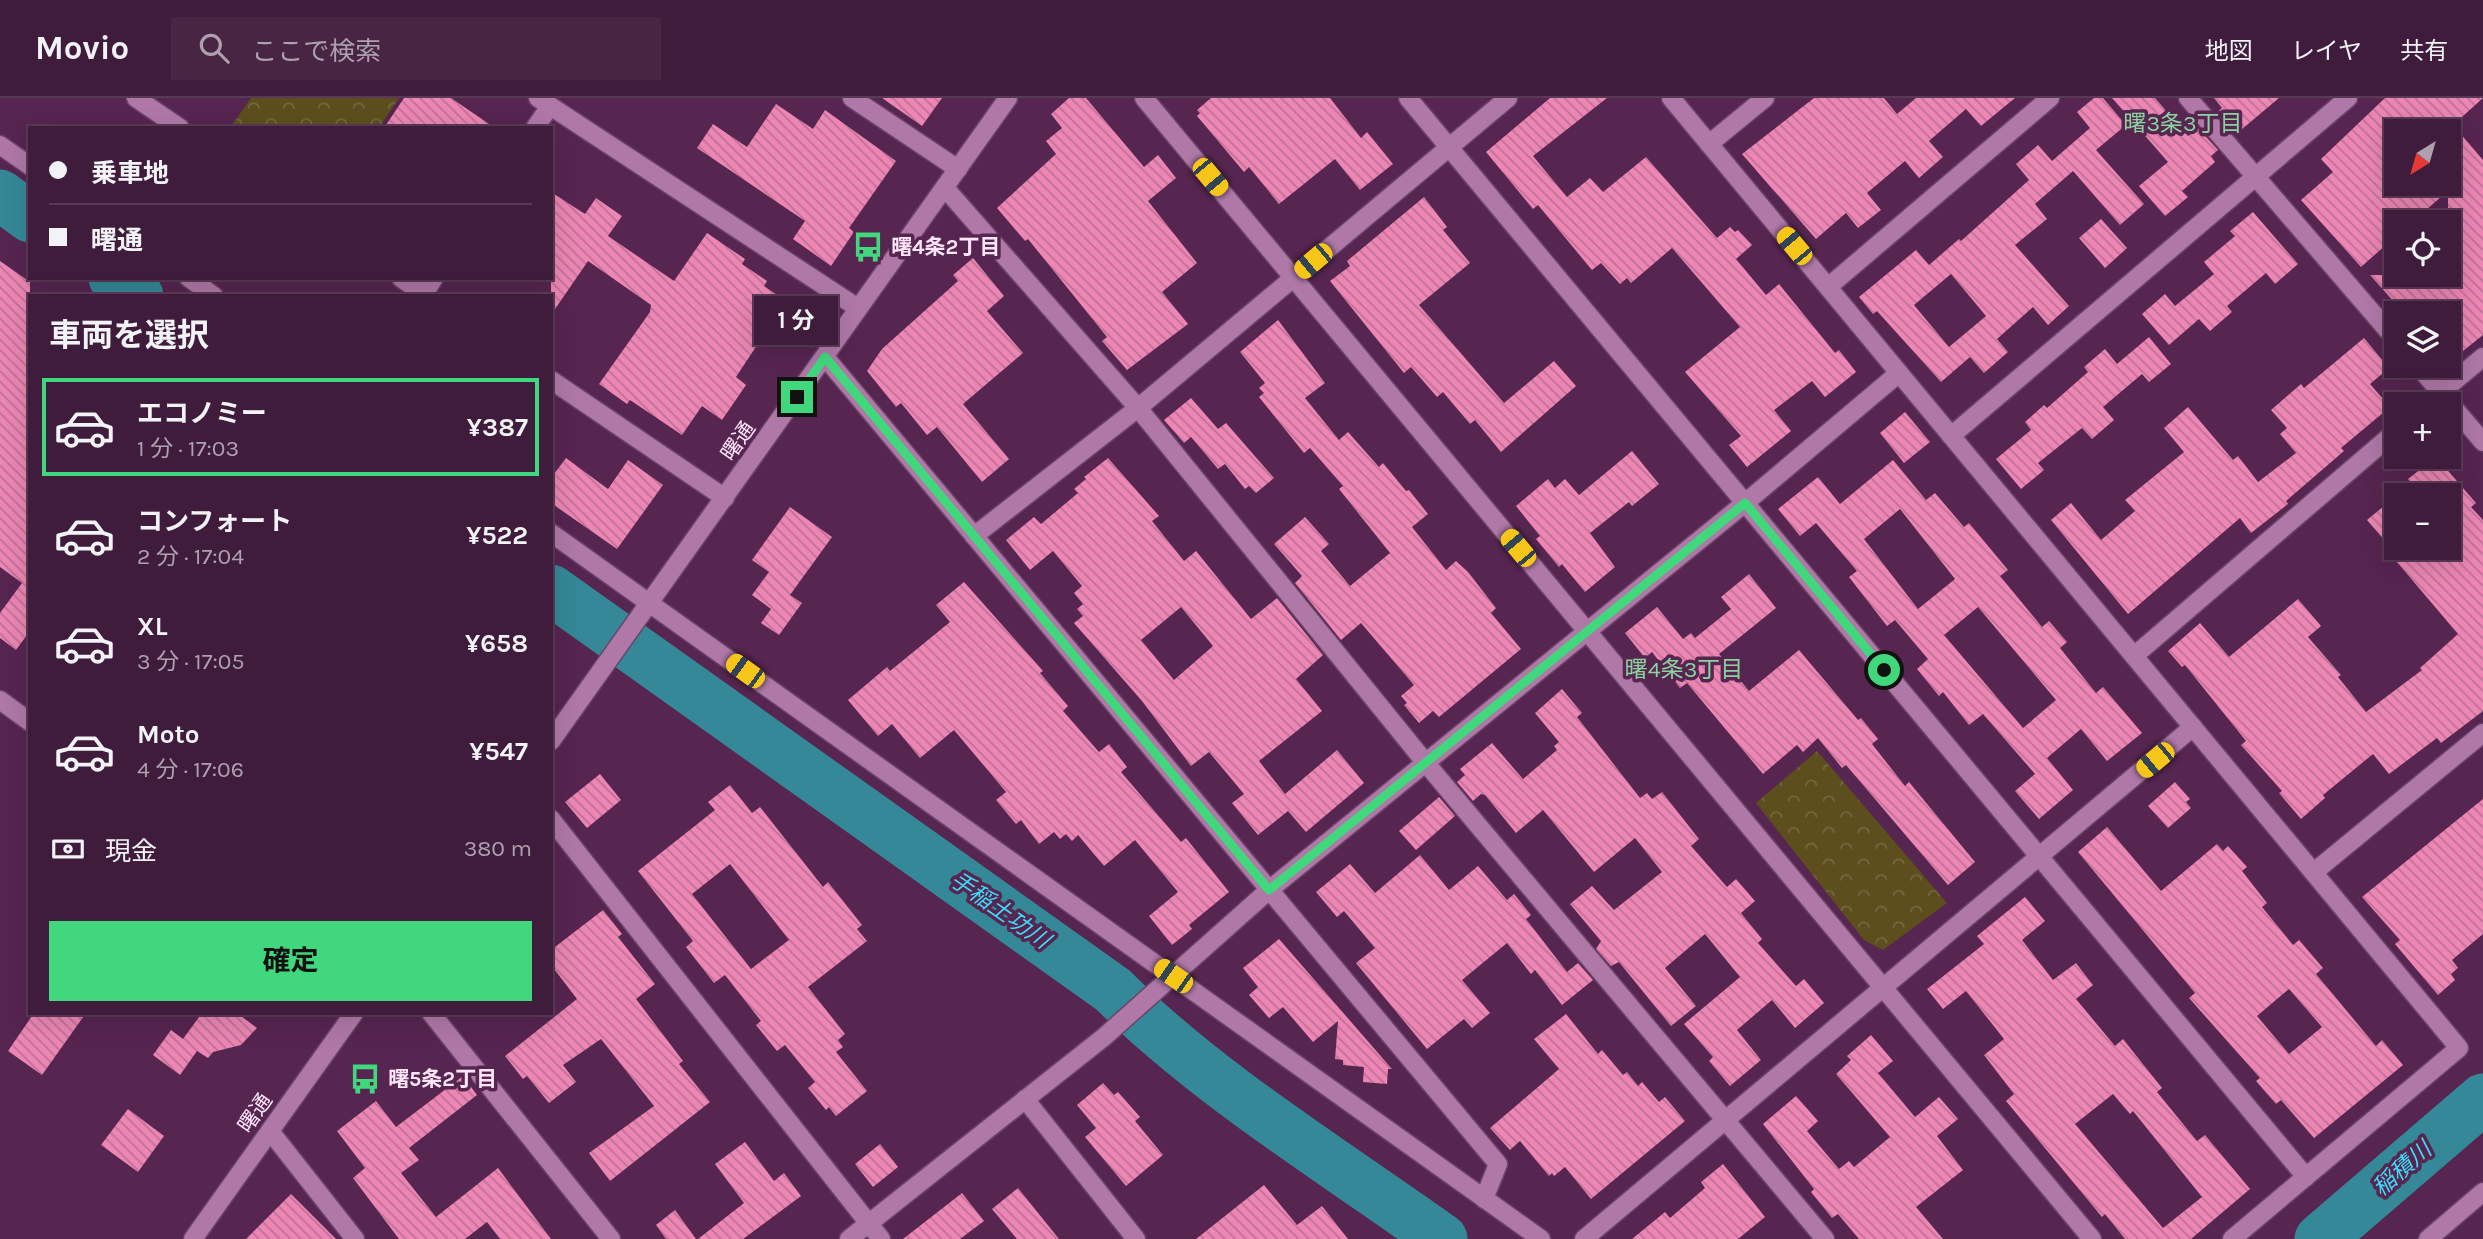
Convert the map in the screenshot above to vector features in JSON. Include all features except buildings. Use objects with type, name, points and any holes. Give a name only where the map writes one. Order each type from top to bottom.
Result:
[{"type":"street","points":[[136,98],[177,126]]},
{"type":"street","points":[[852,98],[958,169]]},
{"type":"street","name":"曙通","points":[[553,738],[1008,98]]},
{"type":"street","points":[[1144,98],[2092,1239]]},
{"type":"street","points":[[1408,98],[2306,1177]]},
{"type":"street","points":[[974,536],[1138,408],[1508,98]]},
{"type":"street","points":[[1671,98],[2459,1048],[2232,1239]]},
{"type":"street","points":[[1709,144],[1765,98]]},
{"type":"street","points":[[1828,287],[2050,98]]},
{"type":"street","points":[[2188,98],[2384,326]]},
{"type":"street","points":[[1951,436],[2348,98]]},
{"type":"street","points":[[536,126],[544,102],[858,309]]},
{"type":"street","points":[[0,145],[28,165]]},
{"type":"street","points":[[945,188],[1138,408],[1425,762],[1825,1239]]},
{"type":"street","points":[[192,280],[211,294]]},
{"type":"street","points":[[404,280],[425,294]]},
{"type":"street","points":[[825,357],[1498,1164],[1484,1199]]},
{"type":"street","points":[[2441,392],[2483,357]]},
{"type":"street","points":[[849,1239],[1104,1037],[1269,890],[1745,503],[1899,373]]},
{"type":"street","points":[[553,381],[725,498]]},
{"type":"street","points":[[2461,422],[2483,442]]},
{"type":"street","points":[[2134,656],[2384,441]]},
{"type":"street","points":[[553,534],[1541,1239]]},
{"type":"street","points":[[0,700],[28,721]]},
{"type":"street","points":[[1584,1239],[1724,1119],[2041,858],[2193,727]]},
{"type":"street","points":[[2314,872],[2483,733]]},
{"type":"street","points":[[553,821],[881,1239]]},
{"type":"street","name":"曙通","points":[[193,1239],[353,1015]]},
{"type":"street","points":[[433,1015],[611,1239]]},
{"type":"street","points":[[1025,1099],[1136,1239]]},
{"type":"street","points":[[270,1131],[355,1239]]},
{"type":"street","points":[[2428,1239],[2483,1192]]},
{"type":"green space","points":[[251,98],[399,98],[380,126],[231,126]]},
{"type":"green space","points":[[1817,751],[1947,903],[1883,950],[1864,940],[1756,803]]},
{"type":"waterway","name":"手稲土功川","points":[[0,195],[28,216]]},
{"type":"waterway","name":"手稲土功川","points":[[117,280],[135,294]]},
{"type":"waterway","name":"手稲土功川","points":[[553,591],[1113,990],[1149,1024],[1229,1089],[1442,1239]]},
{"type":"waterway","name":"稲積川","points":[[2320,1239],[2483,1099]]},
{"type":"place","name":"曙4条2丁目","points":[[868,247]]},
{"type":"place","name":"曙5条2丁目","points":[[365,1079]]},
{"type":"district","name":"曙3条3丁目","points":[[2183,123]]},
{"type":"district","name":"曙4条3丁目","points":[[1684,669]]},
{"type":"route","points":[[797,397],[825,357],[1269,890],[1745,503],[1884,670]]}]
